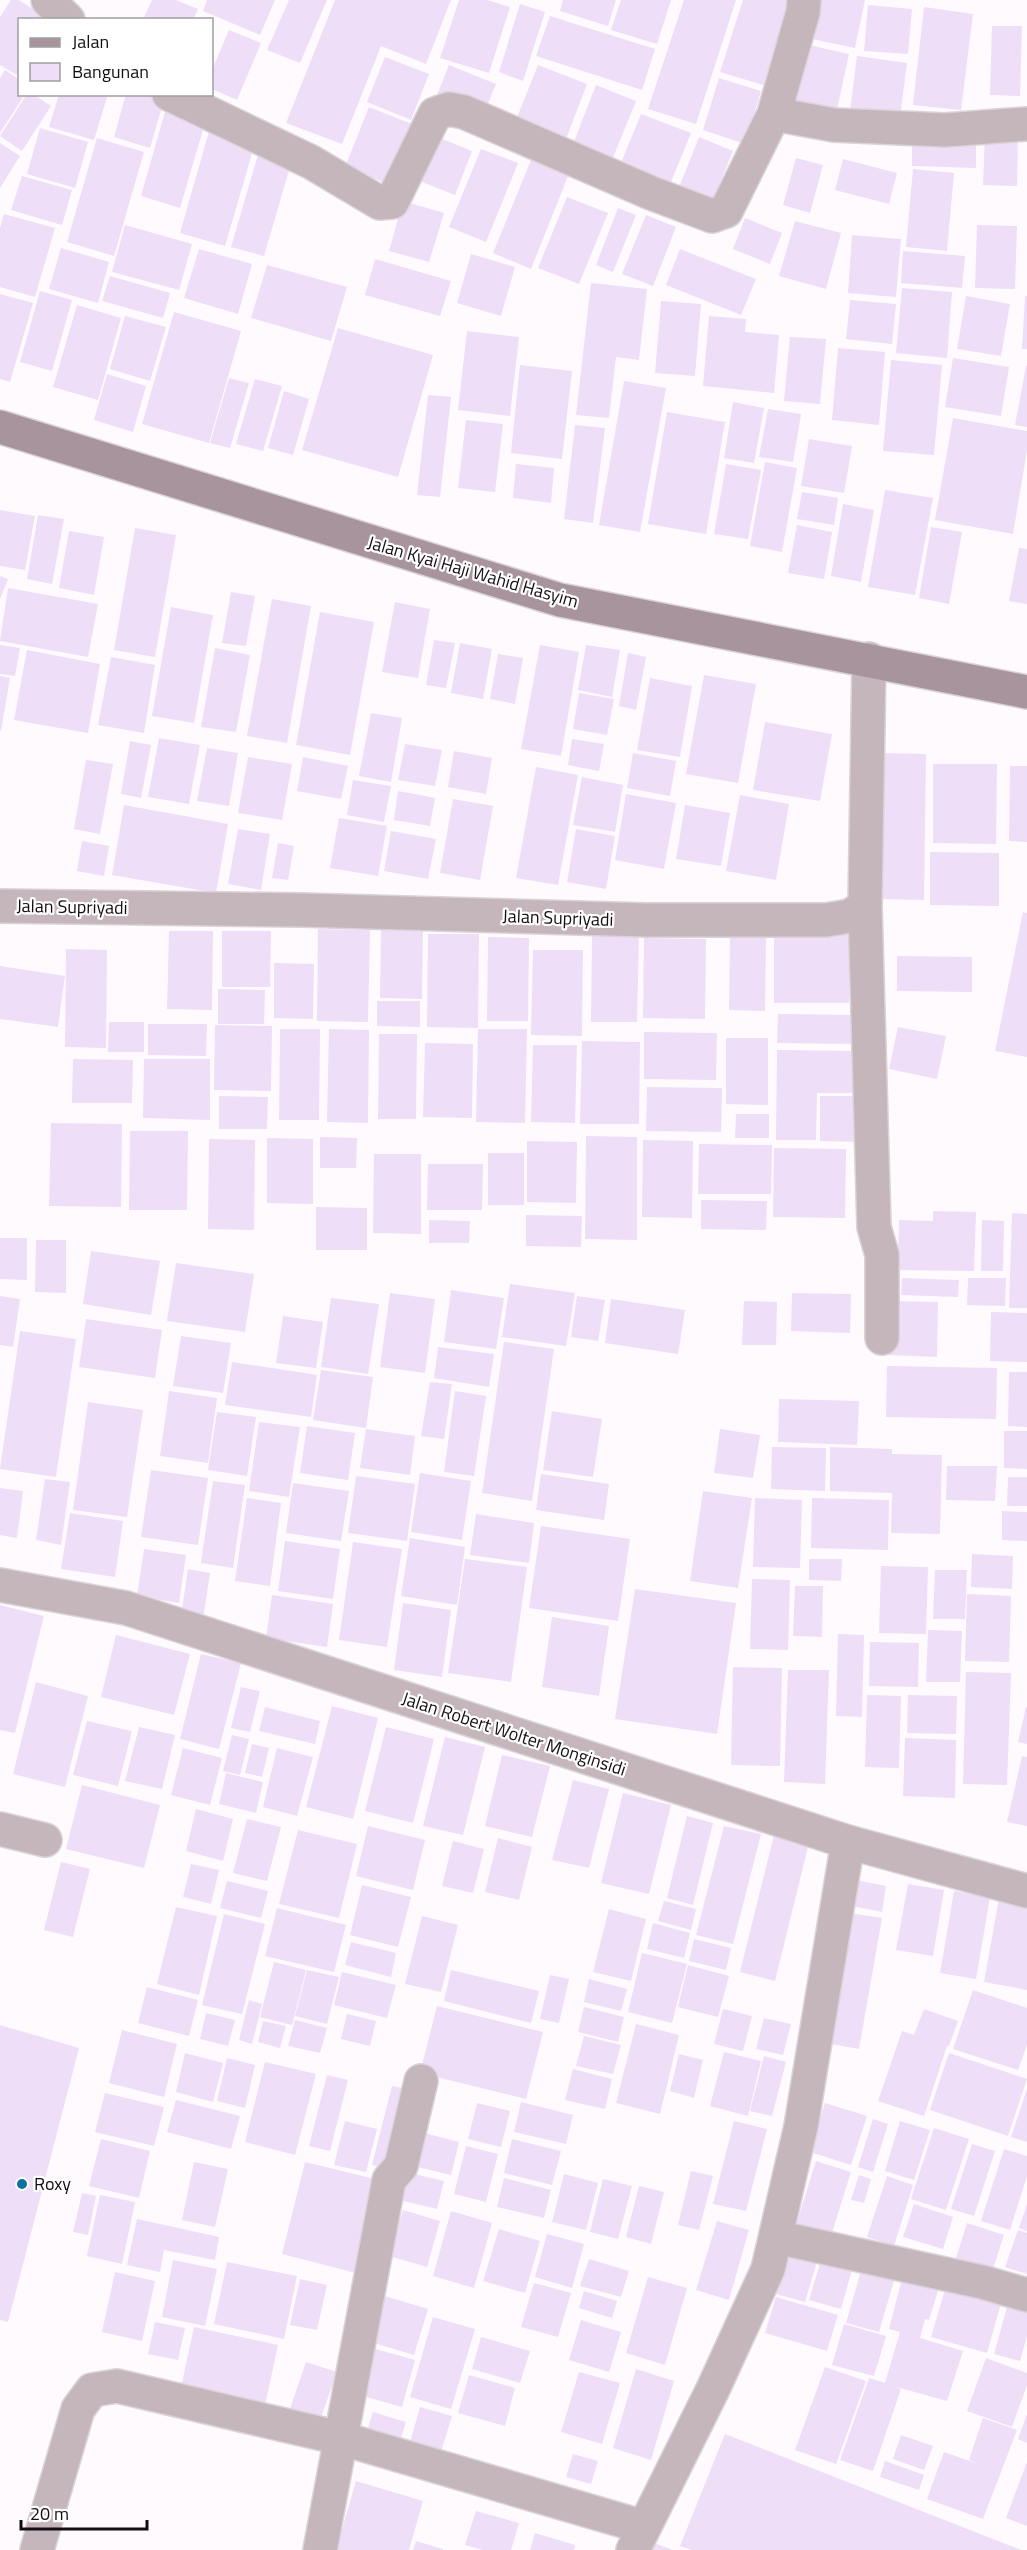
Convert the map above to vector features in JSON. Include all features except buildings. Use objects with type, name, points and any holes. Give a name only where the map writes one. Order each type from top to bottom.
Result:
[{"type":"main road","name":"Jalan Kyai Haji Wahid Hasyim","points":[[0,427],[560,600],[869,659],[1027,692]]},
{"type":"street","points":[[48,0],[66,18]]},
{"type":"street","points":[[173,96],[311,162],[380,203],[392,202],[435,114],[448,109],[464,111],[651,193],[712,216],[726,211],[774,114],[803,12],[804,0]]},
{"type":"street","points":[[774,114],[834,126],[945,130],[1027,124]]},
{"type":"street","points":[[869,659],[865,906],[882,1338]]},
{"type":"street","name":"Jalan Supriyadi","points":[[0,906],[301,910],[647,920],[826,920],[850,916],[865,906]]},
{"type":"street","name":"Jalan Robert Wolter Monginsidi","points":[[0,1585],[126,1608],[848,1842],[1027,1891]]},
{"type":"street","points":[[0,1829],[45,1840]]},
{"type":"street","points":[[37,2550],[78,2409],[92,2390],[117,2385],[340,2438],[638,2539],[713,2389],[768,2270],[801,2126],[848,1842]]},
{"type":"street","points":[[320,2550],[389,2180],[401,2166],[421,2081]]},
{"type":"street","points":[[776,2237],[982,2282],[1027,2295]]},
{"type":"place","name":"Roxy","points":[[22,2184]]}]
